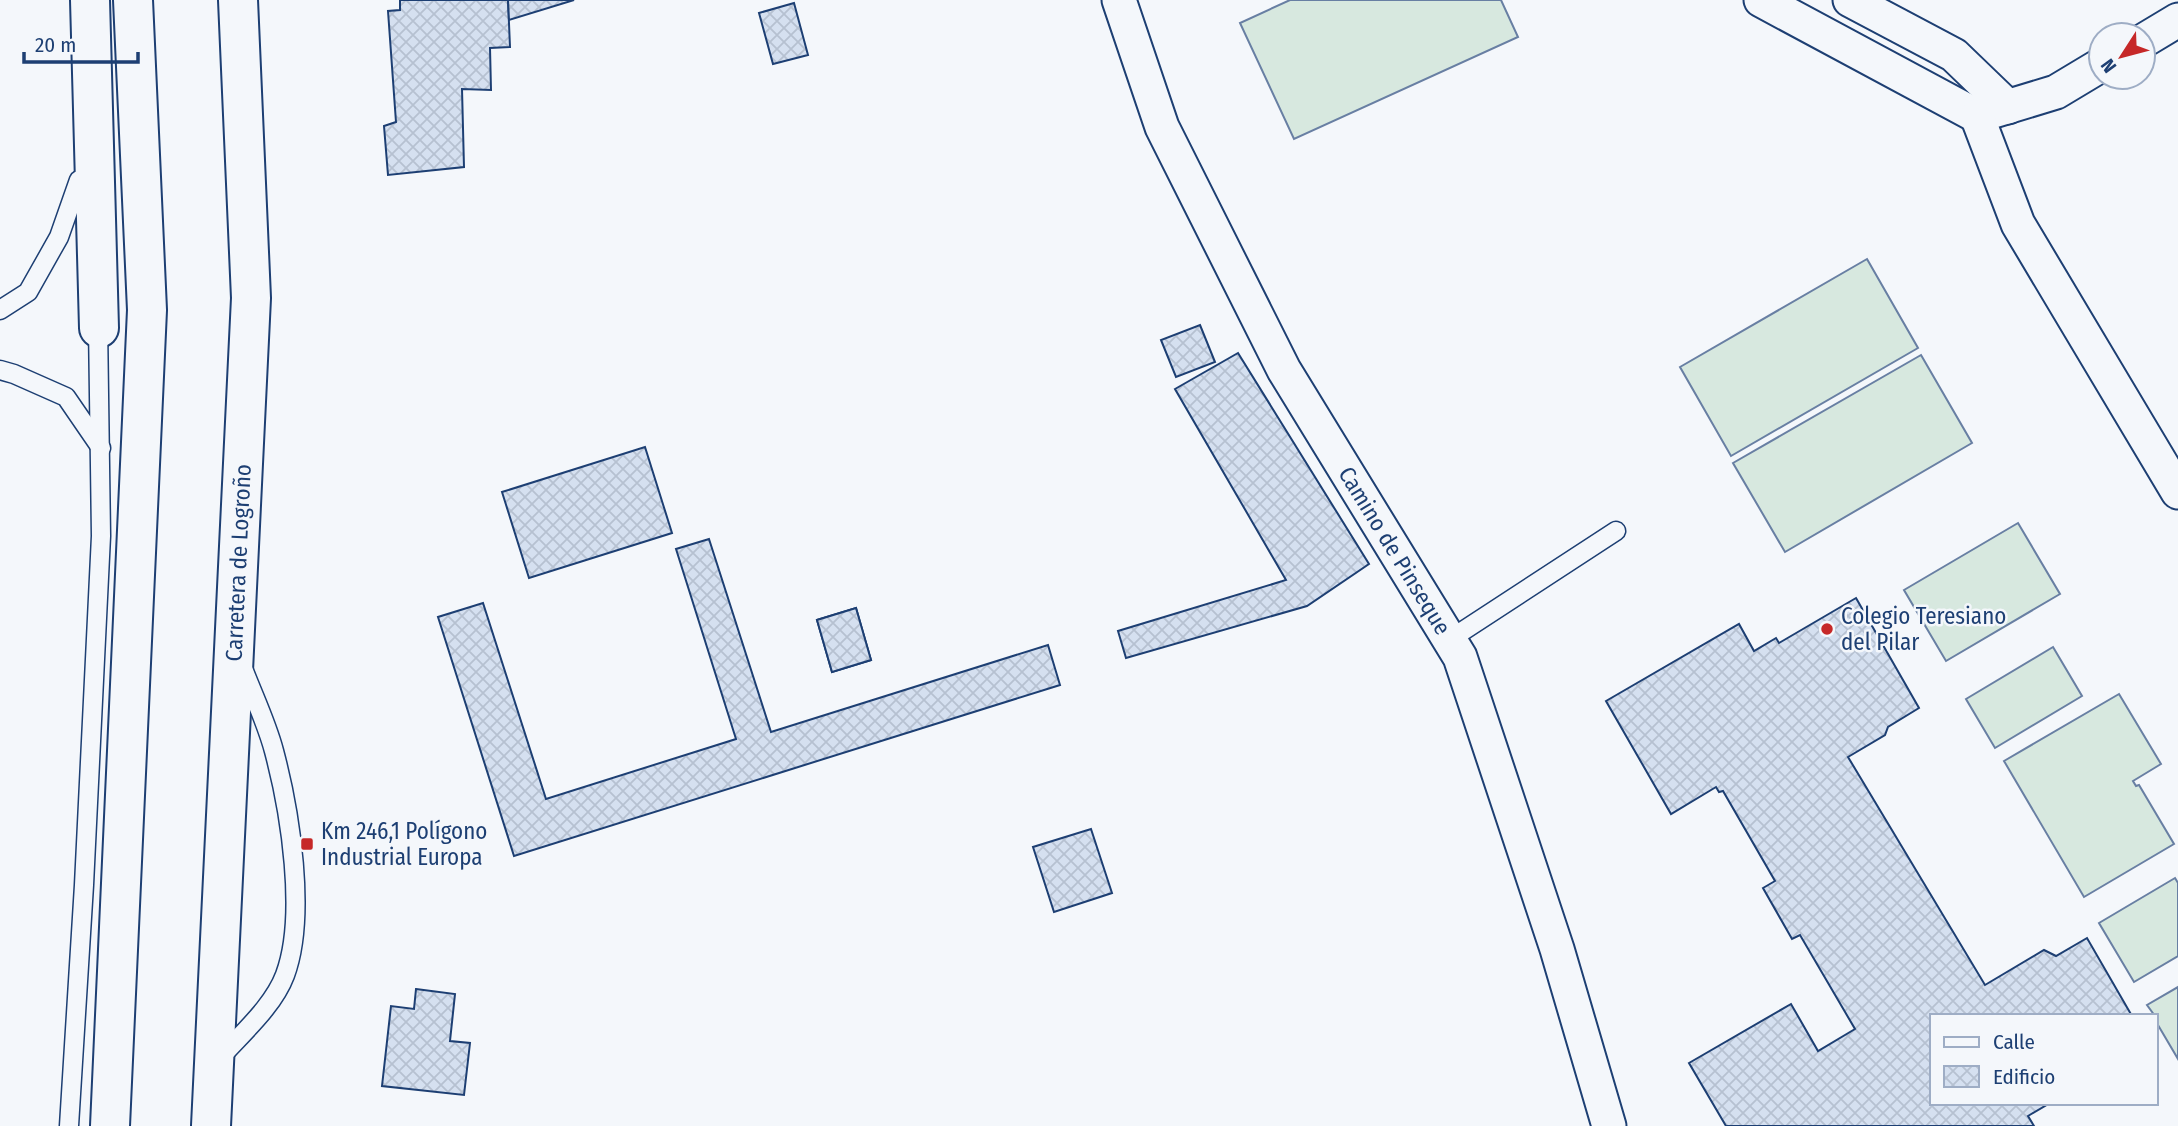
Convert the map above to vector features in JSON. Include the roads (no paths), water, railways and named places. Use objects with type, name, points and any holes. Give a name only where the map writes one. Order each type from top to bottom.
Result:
[{"type":"highway","points":[[90,0],[99,328]]},
{"type":"highway","points":[[110,1126],[147,310],[134,0]]},
{"type":"highway","name":"Carretera de Logroño","points":[[211,1126],[251,298],[239,0]]},
{"type":"street","name":"Camino de Pinseque","points":[[1119,0],[1162,127],[1284,370],[1460,657],[1558,949],[1609,1126]]},
{"type":"street","points":[[1761,0],[1977,116],[2018,224],[2178,492]]},
{"type":"street","points":[[1850,0],[1954,55],[2008,107]]},
{"type":"street","points":[[2157,33],[2178,20]]},
{"type":"street","points":[[1977,116],[2056,92],[2087,73]]},
{"type":"lane","points":[[69,1126],[101,536],[99,328],[79,180],[75,83]]},
{"type":"lane","points":[[0,310],[28,292],[59,237],[79,180]]},
{"type":"lane","points":[[0,370],[66,397],[101,448]]},
{"type":"lane","points":[[1450,640],[1616,531]]},
{"type":"lane","points":[[214,1064],[274,995],[285,976],[293,947],[293,850],[274,750],[234,646]]},
{"type":"place","name":"Colegio Teresiano del Pilar","points":[[1827,629]]},
{"type":"place","name":"Km 246,1 Polígono Industrial Europa","points":[[307,844]]}]
